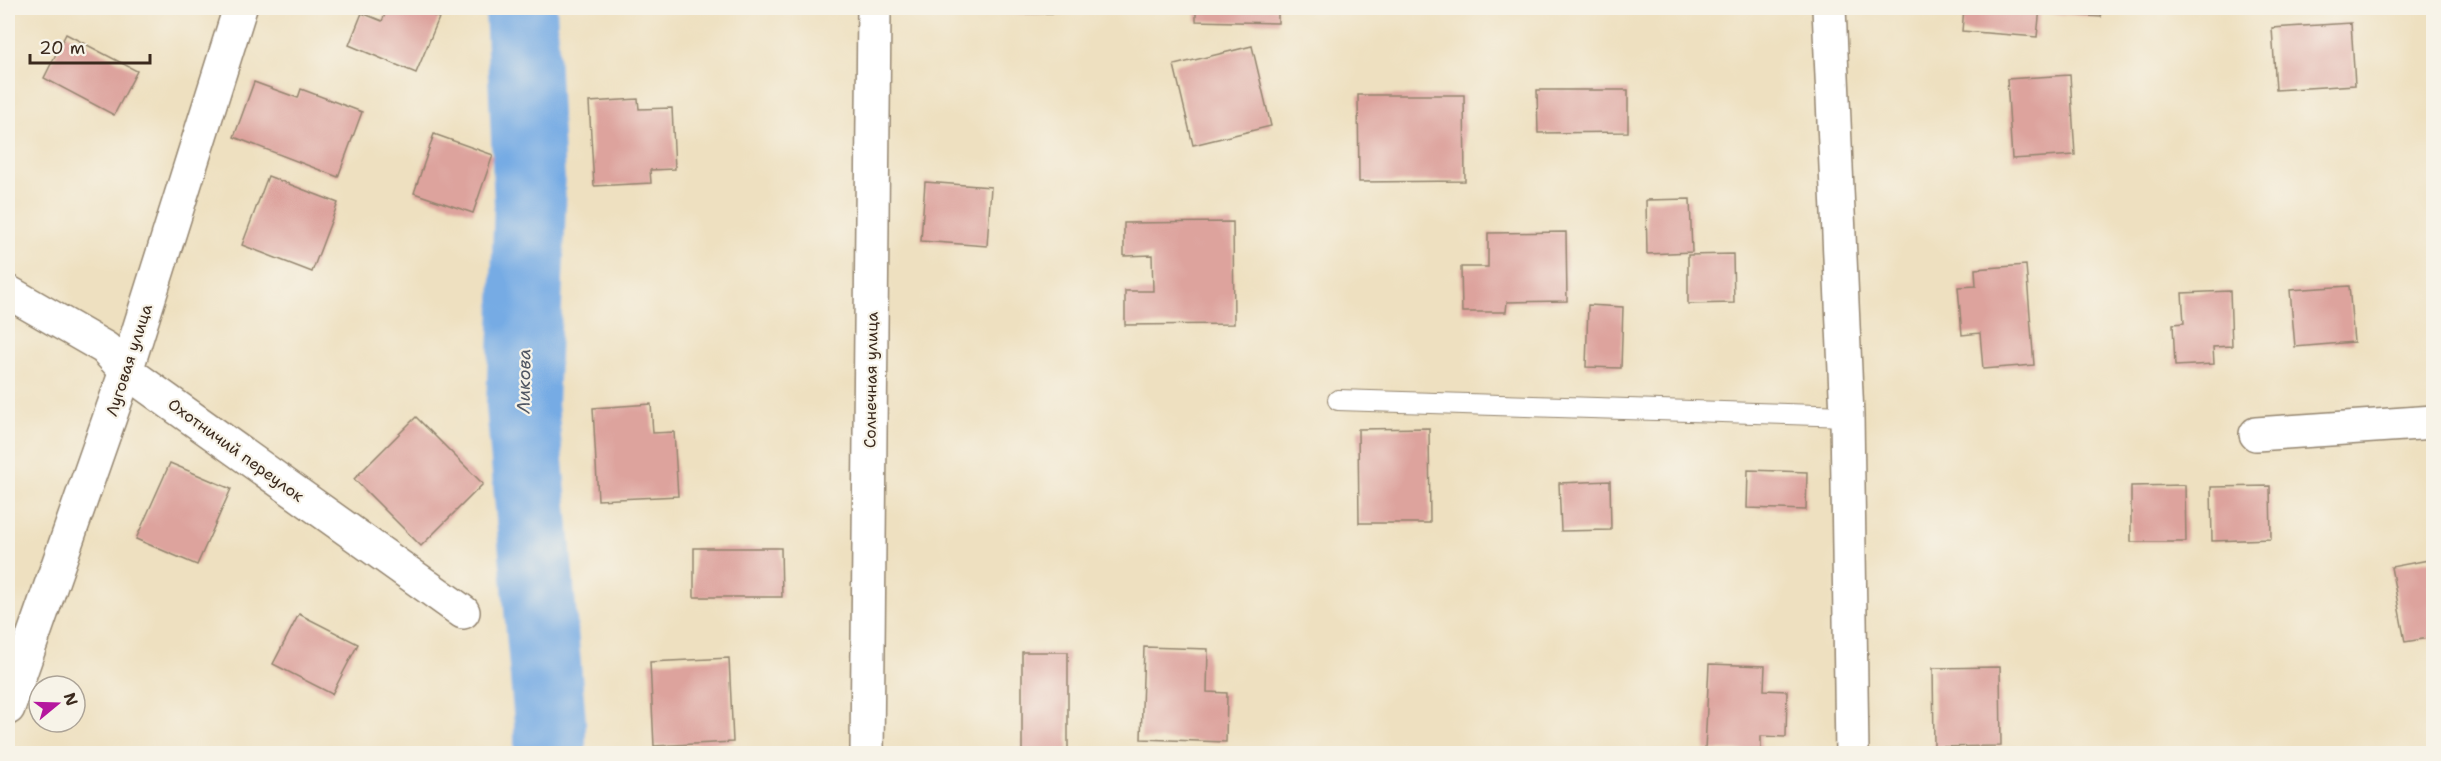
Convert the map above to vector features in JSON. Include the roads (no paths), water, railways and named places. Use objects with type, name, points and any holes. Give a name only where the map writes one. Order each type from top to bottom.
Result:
[{"type":"street","name":"Луговая улица","points":[[8,708],[126,371],[240,8]]},
{"type":"street","name":"Солнечная улица","points":[[867,753],[874,8]]},
{"type":"street","points":[[1829,8],[1847,416],[1852,753]]},
{"type":"street","name":"Охотничий переулок","points":[[8,292],[105,348],[126,371],[463,612]]},
{"type":"street","points":[[2256,434],[2433,422]]},
{"type":"lane","points":[[1338,400],[1847,416]]},
{"type":"waterway","name":"Ликова","points":[[521,8],[530,204],[522,405],[550,722],[550,754]]}]
